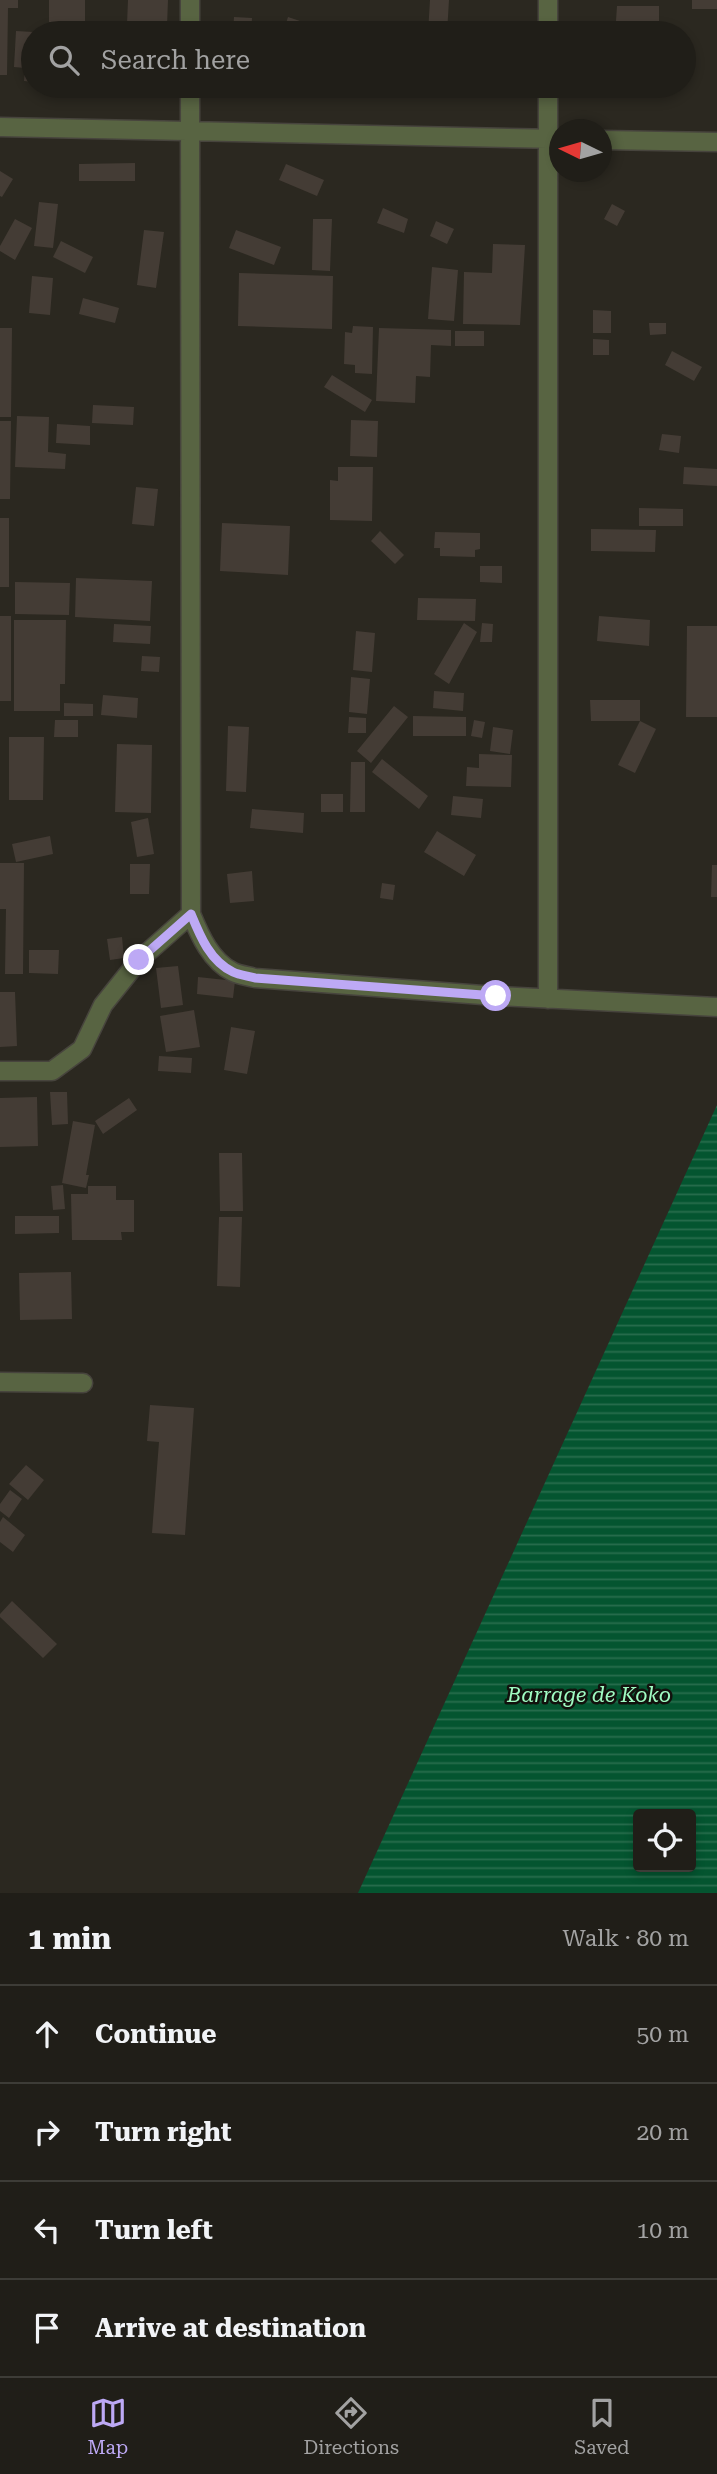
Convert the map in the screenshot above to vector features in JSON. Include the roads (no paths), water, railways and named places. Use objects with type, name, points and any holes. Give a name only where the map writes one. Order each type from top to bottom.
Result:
[{"type":"street","points":[[190,0],[190,21]]},
{"type":"street","points":[[548,0],[548,21]]},
{"type":"street","points":[[190,98],[191,914],[201,940],[216,959],[233,972],[255,978],[548,999],[717,1007]]},
{"type":"street","points":[[549,98],[552,119]]},
{"type":"street","points":[[0,127],[549,139]]},
{"type":"street","points":[[612,140],[717,142]]},
{"type":"street","points":[[548,999],[554,182]]},
{"type":"street","points":[[0,1071],[52,1071],[82,1049],[103,1005],[139,960],[191,914]]},
{"type":"street","points":[[0,1382],[83,1382]]},
{"type":"water","name":"Barrage de Koko","points":[[717,1105],[717,1893],[358,1893]]}]
